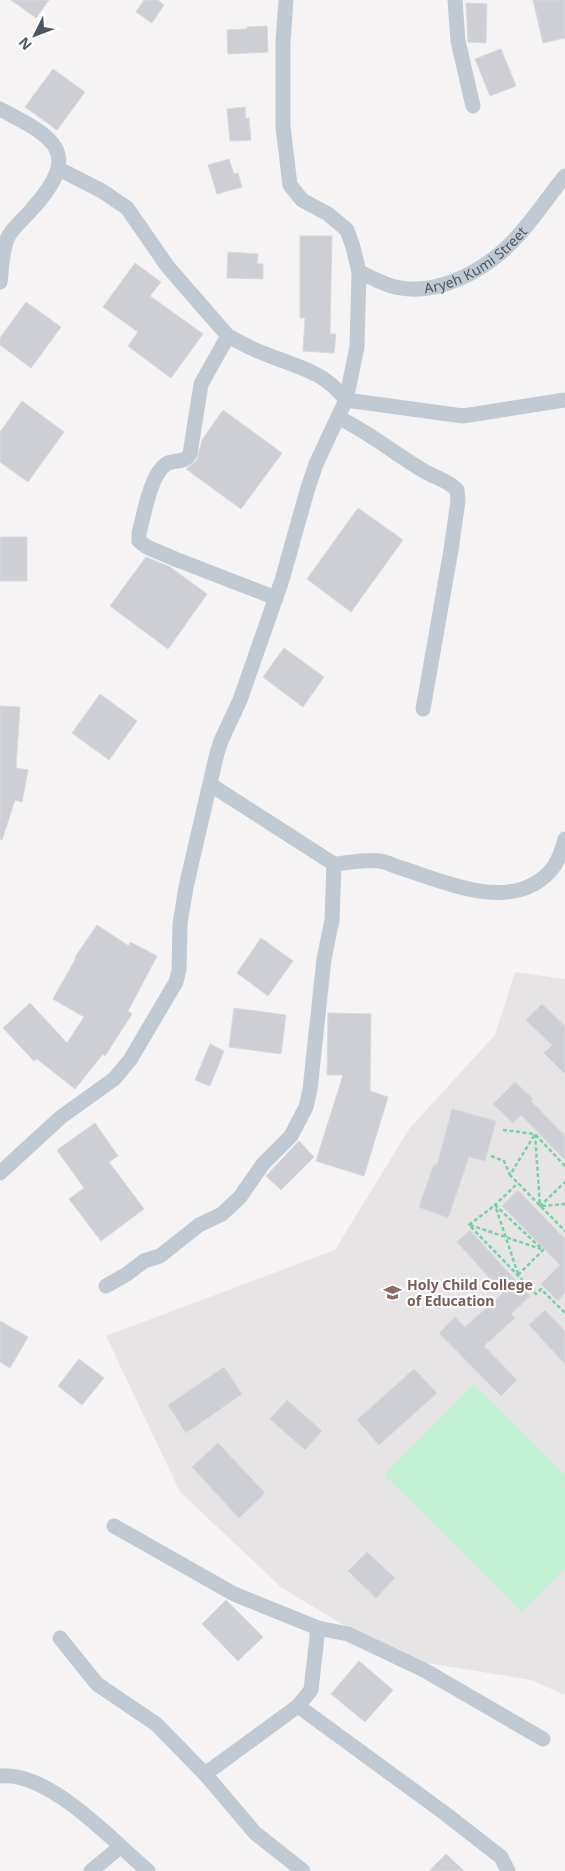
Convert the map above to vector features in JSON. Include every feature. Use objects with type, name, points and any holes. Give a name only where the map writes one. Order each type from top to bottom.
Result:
[{"type":"street","points":[[0,1173],[62,1117],[114,1079],[130,1060],[176,982],[179,970],[180,924],[184,896],[195,842],[221,741],[240,700],[276,598],[306,491],[316,464],[346,400],[357,347],[359,272],[353,247],[346,230],[328,214],[302,200],[290,185],[283,127],[283,42],[286,0]]},
{"type":"street","points":[[455,0],[458,41],[473,106]]},
{"type":"street","points":[[0,109],[20,119],[48,138],[59,152],[59,169],[54,182],[9,236],[3,252],[0,282]]},
{"type":"street","points":[[59,169],[102,190],[126,208],[168,267],[228,336],[262,353],[296,364],[319,375],[336,386],[346,400],[463,416],[565,400]]},
{"type":"street","name":"Aryeh Kumi Street","points":[[359,272],[394,287],[425,288],[453,282],[474,271],[514,240],[565,176]]},
{"type":"street","points":[[228,336],[201,384],[190,454],[184,460],[166,464],[151,486],[139,533],[139,541],[175,559],[276,598]]},
{"type":"street","points":[[338,418],[355,426],[423,471],[446,480],[457,490],[458,501],[452,550],[422,709]]},
{"type":"street","points":[[211,785],[334,864],[379,861],[453,885],[496,893],[530,887],[544,878],[556,865],[565,840]]},
{"type":"street","points":[[106,1286],[127,1274],[144,1261],[160,1256],[199,1225],[222,1214],[240,1197],[260,1167],[291,1136],[300,1122],[306,1107],[315,1054],[324,959],[332,920],[334,864]]},
{"type":"street","points":[[114,1526],[234,1594],[318,1628],[348,1634],[424,1670],[543,1739]]},
{"type":"street","points":[[205,1774],[298,1706],[310,1690],[318,1628]]},
{"type":"street","points":[[60,1638],[98,1684],[156,1724],[205,1774],[255,1833],[303,1871]]},
{"type":"street","points":[[298,1706],[501,1857],[508,1871]]},
{"type":"street","points":[[0,1776],[11,1775],[37,1784],[66,1800],[148,1871]]},
{"type":"street","points":[[91,1871],[120,1847]]},
{"type":"path","points":[[503,1130],[535,1134],[565,1166]]},
{"type":"path","points":[[510,1175],[535,1134]]},
{"type":"path","points":[[535,1134],[540,1206]]},
{"type":"path","points":[[492,1156],[504,1161],[510,1175],[565,1231]]},
{"type":"path","points":[[540,1206],[565,1182]]},
{"type":"path","points":[[469,1225],[495,1205],[518,1183]]},
{"type":"path","points":[[540,1206],[565,1204]]},
{"type":"path","points":[[495,1205],[518,1275]]},
{"type":"path","points":[[495,1205],[543,1250]]},
{"type":"path","points":[[469,1225],[543,1250]]},
{"type":"path","points":[[469,1225],[536,1294],[541,1289],[565,1313]]},
{"type":"path","points":[[518,1275],[543,1250]]},
{"type":"shaded area","name":"Holy Child College of Education","points":[[515,972],[565,979],[565,1695],[531,1680],[397,1658],[281,1587],[180,1492],[106,1336],[335,1250],[409,1129],[495,1035]]},
{"type":"green space","points":[[474,1384],[565,1474],[565,1569],[522,1612],[384,1475]]},
{"type":"building","points":[[11,0],[49,0],[36,18]]},
{"type":"building","points":[[144,0],[158,0],[164,5],[152,23],[136,12]]},
{"type":"building","points":[[533,0],[565,0],[565,38],[543,43]]},
{"type":"building","points":[[466,3],[487,4],[486,43],[468,42]]},
{"type":"building","points":[[267,26],[268,52],[228,54],[227,30]]},
{"type":"building","points":[[501,49],[516,86],[490,96],[475,59]]},
{"type":"building","points":[[53,69],[85,92],[57,130],[25,107]]},
{"type":"building","points":[[245,107],[246,119],[249,118],[251,140],[230,141],[227,109]]},
{"type":"building","points":[[229,159],[234,174],[238,173],[242,187],[217,194],[208,165]]},
{"type":"building","points":[[300,236],[332,236],[330,334],[336,334],[334,353],[303,351],[305,318],[300,318]]},
{"type":"building","points":[[228,252],[258,254],[257,264],[263,264],[263,279],[227,278]]},
{"type":"building","points":[[135,263],[161,282],[150,296],[203,334],[171,378],[128,346],[138,332],[103,307]]},
{"type":"building","points":[[26,302],[61,327],[31,368],[0,345],[0,338]]},
{"type":"building","points":[[22,401],[64,432],[28,482],[0,462],[0,432]]},
{"type":"building","points":[[223,410],[282,453],[241,509],[186,469],[197,460],[202,440]]},
{"type":"building","points":[[358,508],[403,540],[351,612],[307,579]]},
{"type":"building","points":[[0,537],[27,537],[27,581],[0,581]]},
{"type":"building","points":[[146,557],[170,567],[207,594],[168,649],[110,606]]},
{"type":"building","points":[[284,648],[324,677],[303,707],[263,677]]},
{"type":"building","points":[[100,694],[137,721],[109,760],[72,733]]},
{"type":"building","points":[[0,706],[20,707],[16,768],[28,770],[22,802],[15,800],[2,840],[0,839]]},
{"type":"building","points":[[97,925],[129,946],[130,942],[157,956],[128,1011],[132,1014],[105,1056],[103,1054],[75,1089],[37,1059],[34,1061],[3,1028],[30,1003],[67,1043],[84,1017],[53,999],[75,957]]},
{"type":"building","points":[[261,938],[293,961],[268,996],[237,973]]},
{"type":"building","points":[[542,1004],[565,1026],[565,1074],[544,1053],[552,1045],[526,1020]]},
{"type":"building","points":[[234,1008],[286,1015],[281,1054],[229,1047]]},
{"type":"building","points":[[328,1013],[371,1014],[370,1091],[388,1097],[364,1176],[316,1161],[343,1075],[327,1075]]},
{"type":"building","points":[[210,1044],[224,1051],[210,1086],[195,1080]]},
{"type":"building","points":[[515,1082],[533,1099],[531,1101],[565,1136],[565,1160],[521,1115],[513,1123],[493,1104]]},
{"type":"building","points":[[452,1109],[496,1121],[485,1161],[469,1157],[448,1218],[419,1207],[434,1164],[437,1165]]},
{"type":"building","points":[[95,1123],[118,1156],[109,1162],[144,1209],[101,1241],[69,1199],[84,1188],[57,1150]]},
{"type":"building","points":[[299,1141],[314,1157],[281,1190],[266,1176]]},
{"type":"building","points":[[518,1190],[565,1239],[565,1293],[558,1301],[541,1284],[560,1265],[502,1206]]},
{"type":"building","points":[[470,1230],[530,1296],[511,1314],[515,1318],[484,1346],[517,1380],[501,1396],[439,1333],[455,1317],[465,1327],[503,1293],[457,1242]]},
{"type":"building","points":[[545,1310],[565,1331],[565,1364],[529,1325]]},
{"type":"building","points":[[0,1321],[28,1337],[10,1368],[0,1362]]},
{"type":"building","points":[[79,1359],[104,1378],[82,1405],[58,1386]]},
{"type":"building","points":[[224,1367],[242,1394],[186,1433],[168,1405]]},
{"type":"building","points":[[414,1369],[437,1393],[379,1445],[357,1420]]},
{"type":"building","points":[[287,1400],[322,1431],[305,1450],[270,1419]]},
{"type":"building","points":[[218,1443],[265,1493],[239,1518],[192,1467]]},
{"type":"building","points":[[367,1552],[395,1578],[376,1598],[348,1571]]},
{"type":"building","points":[[226,1600],[263,1637],[238,1661],[202,1624]]},
{"type":"building","points":[[359,1661],[393,1690],[365,1722],[331,1694]]},
{"type":"building","points":[[446,1854],[464,1871],[429,1871]]},
{"type":"place","name":"Holy Child College of Education","points":[[393,1293]]}]
